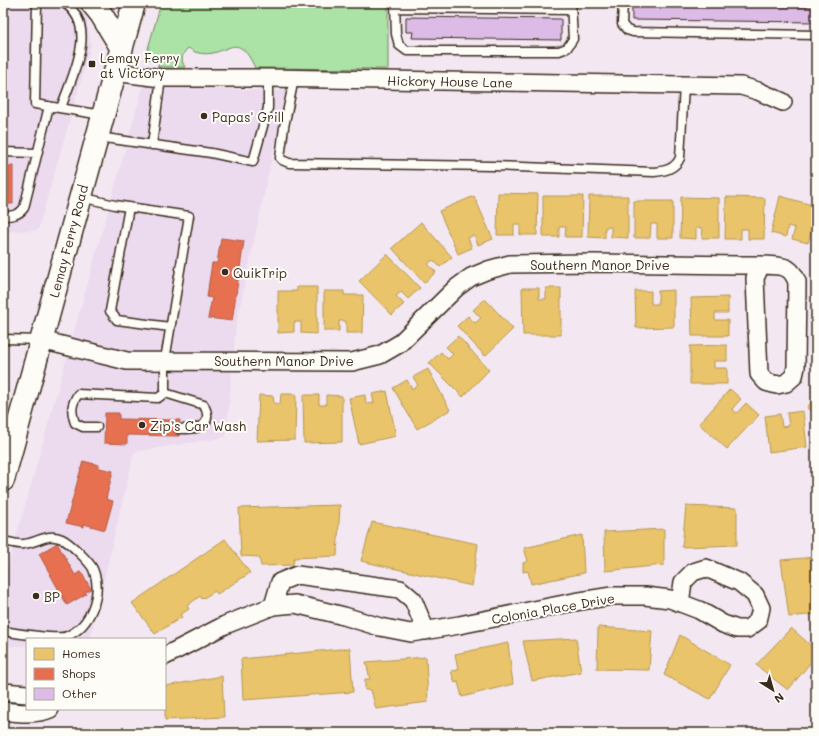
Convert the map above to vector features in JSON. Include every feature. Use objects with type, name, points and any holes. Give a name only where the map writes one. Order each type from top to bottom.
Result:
[{"type":"main road","points":[[92,3],[101,14],[121,47]]},
{"type":"main road","name":"Lemay Ferry Road","points":[[4,475],[10,424],[41,340],[134,3]]},
{"type":"street","name":"Hickory House Lane","points":[[114,72],[161,78],[268,78],[741,86],[758,91],[783,102]]},
{"type":"street","name":"Southern Manor Drive","points":[[41,340],[126,361],[352,362],[380,355],[399,344],[456,288],[471,277],[488,270],[510,264],[593,263],[761,265],[787,268],[793,274],[797,282],[796,367],[794,376],[786,383],[777,385],[766,382],[759,374],[755,278],[761,265]]},
{"type":"street","name":"Colonia Place Drive","points":[[166,655],[225,625],[273,606],[295,604],[344,616],[380,627],[410,633],[560,604],[612,596],[644,596],[670,599],[680,603],[699,610],[723,624],[737,629],[747,629],[758,620],[761,608],[755,595],[740,582],[706,568],[693,572],[683,582],[680,603]]},
{"type":"street","points":[[273,606],[280,582],[297,575],[400,589],[413,600],[426,631]]},
{"type":"street","points":[[3,692],[26,694]]},
{"type":"street","points":[[3,711],[15,713],[44,712],[48,710]]},
{"type":"lane","points":[[37,3],[35,104],[104,115]]},
{"type":"lane","points":[[61,108],[79,57],[82,39],[78,20],[74,12],[64,3]]},
{"type":"lane","points":[[624,3],[622,24],[628,30],[633,32],[816,35]]},
{"type":"lane","points":[[395,5],[571,6],[573,39],[567,48],[559,51],[407,51],[399,45],[396,34],[395,5]]},
{"type":"lane","points":[[152,145],[161,78]]},
{"type":"lane","points":[[98,137],[211,153],[253,162],[268,108],[268,78]]},
{"type":"lane","points":[[294,79],[284,127],[280,158],[289,163],[493,166],[654,172],[670,169],[678,162],[680,158],[684,85]]},
{"type":"lane","points":[[3,216],[16,215],[22,212],[24,208],[49,106]]},
{"type":"lane","points":[[3,152],[37,153]]},
{"type":"lane","points":[[80,197],[115,205],[189,216],[165,360],[165,394]]},
{"type":"lane","points":[[129,207],[110,311],[117,320],[170,327]]},
{"type":"lane","points":[[3,339],[41,340]]},
{"type":"lane","points":[[97,428],[83,427],[75,423],[71,411],[73,401],[78,394],[158,398],[165,394],[204,405],[207,415],[205,422],[198,428],[179,429]]},
{"type":"lane","points":[[3,541],[25,544],[53,536],[61,538],[92,568],[96,590],[89,616],[79,628],[65,637],[3,631]]},
{"type":"shaded area","points":[[3,3],[72,3],[87,19],[91,46],[38,230],[3,232]]},
{"type":"shaded area","points":[[143,86],[286,91],[236,325],[226,437],[134,452],[90,638],[26,638],[26,646],[3,646],[3,584]]},
{"type":"green space","points":[[161,3],[388,3],[388,69],[255,68],[242,49],[236,46],[209,54],[198,53],[188,48],[182,57],[185,67],[158,67],[159,59],[145,59]]},
{"type":"building: Homes","points":[[498,193],[538,194],[537,235],[520,235],[520,224],[514,224],[514,235],[497,235]]},
{"type":"building: Homes","points":[[474,196],[493,239],[478,245],[474,235],[468,238],[472,248],[458,254],[439,211]]},
{"type":"building: Homes","points":[[543,196],[583,196],[582,237],[565,237],[566,227],[559,227],[559,237],[543,237]]},
{"type":"building: Homes","points":[[589,196],[628,196],[628,238],[611,237],[611,227],[605,227],[605,238],[588,237]]},
{"type":"building: Homes","points":[[780,196],[816,206],[816,213],[808,243],[792,239],[795,228],[788,226],[786,237],[771,233]]},
{"type":"building: Homes","points":[[681,197],[719,198],[719,238],[702,238],[703,228],[696,228],[696,239],[680,238]]},
{"type":"building: Homes","points":[[726,197],[765,198],[764,239],[748,239],[748,229],[741,229],[741,239],[725,239]]},
{"type":"building: Homes","points":[[634,201],[673,201],[673,238],[657,238],[657,224],[651,224],[650,238],[634,238]]},
{"type":"building: Homes","points":[[421,222],[452,257],[440,267],[433,260],[428,264],[436,272],[424,283],[392,248]]},
{"type":"building: Homes","points":[[387,254],[420,288],[408,299],[401,292],[396,296],[404,304],[392,315],[359,281]]},
{"type":"building: Homes","points":[[297,287],[317,287],[317,334],[301,333],[301,322],[294,322],[294,332],[278,333],[278,291],[297,291]]},
{"type":"building: Homes","points":[[522,288],[539,288],[539,299],[546,299],[546,288],[561,288],[561,335],[523,335]]},
{"type":"building: Homes","points":[[674,290],[674,327],[636,328],[635,291],[651,291],[651,304],[658,304],[658,291]]},
{"type":"building: Homes","points":[[324,291],[344,291],[344,295],[363,295],[362,333],[346,333],[346,321],[339,321],[339,331],[324,331]]},
{"type":"building: Homes","points":[[728,297],[728,313],[715,313],[715,320],[728,320],[728,336],[692,336],[691,298]]},
{"type":"building: Homes","points":[[485,299],[513,329],[485,356],[457,326],[468,316],[475,323],[481,318],[473,310]]},
{"type":"building: Homes","points":[[458,336],[489,370],[463,397],[429,363],[441,352],[448,359],[453,354],[446,347]]},
{"type":"building: Homes","points":[[727,345],[727,361],[714,361],[714,368],[727,368],[727,384],[690,384],[690,346]]},
{"type":"building: Homes","points":[[428,369],[450,410],[417,429],[393,388],[407,380],[412,389],[418,385],[413,377]]},
{"type":"building: Homes","points":[[730,389],[741,399],[732,409],[737,413],[746,403],[759,415],[727,449],[699,424]]},
{"type":"building: Homes","points":[[387,391],[396,436],[359,444],[349,398],[365,395],[366,404],[374,403],[372,394]]},
{"type":"building: Homes","points":[[281,394],[296,394],[295,440],[257,441],[259,395],[273,396],[274,403],[280,404]]},
{"type":"building: Homes","points":[[303,395],[319,395],[319,405],[326,405],[326,395],[342,396],[342,442],[304,443]]},
{"type":"building: Homes","points":[[816,396],[816,414],[807,408]]},
{"type":"building: Homes","points":[[803,411],[807,447],[769,452],[765,416],[780,414],[782,427],[789,426],[787,413]]},
{"type":"building: Homes","points":[[340,505],[337,556],[294,558],[293,565],[261,566],[259,557],[241,556],[239,508]]},
{"type":"building: Homes","points":[[686,506],[737,508],[737,545],[682,547]]},
{"type":"building: Homes","points":[[372,522],[478,544],[472,586],[361,561]]},
{"type":"building: Homes","points":[[664,529],[664,565],[605,571],[604,532]]},
{"type":"building: Homes","points":[[582,535],[584,573],[531,584],[528,571],[523,572],[523,563],[528,561],[524,548]]},
{"type":"building: Homes","points":[[225,539],[250,573],[217,594],[215,591],[202,599],[200,596],[187,606],[189,609],[180,615],[182,617],[155,634],[132,603]]},
{"type":"building: Homes","points":[[816,557],[816,614],[789,617],[781,560]]},
{"type":"building: Homes","points":[[598,627],[652,631],[649,670],[597,669]]},
{"type":"building: Homes","points":[[791,628],[816,650],[816,656],[788,690],[756,665]]},
{"type":"building: Homes","points":[[680,635],[730,665],[710,699],[664,675]]},
{"type":"building: Homes","points":[[576,638],[581,672],[532,681],[523,641]]},
{"type":"building: Homes","points":[[508,643],[513,684],[462,697],[458,682],[455,683],[451,671],[458,670],[455,654]]},
{"type":"building: Homes","points":[[350,648],[353,692],[243,700],[241,659]]},
{"type":"building: Homes","points":[[426,657],[428,702],[376,709],[371,690],[365,690],[365,679],[370,679],[366,662]]},
{"type":"building: Homes","points":[[222,676],[224,717],[165,720],[166,686]]},
{"type":"building: Shops","points":[[3,166],[13,166],[13,204],[3,204]]},
{"type":"building: Shops","name":"QuikTrip","points":[[221,238],[244,241],[232,321],[208,318],[212,298],[207,297],[212,263],[217,263]]},
{"type":"building: Shops","name":"Zip’s Car Wash","points":[[105,413],[119,413],[119,419],[180,420],[179,436],[127,435],[127,444],[104,443]]},
{"type":"building: Shops","points":[[83,461],[99,465],[99,468],[113,471],[106,499],[113,501],[105,530],[84,524],[84,527],[66,523]]},
{"type":"building: Shops","points":[[57,543],[75,575],[81,571],[91,589],[85,592],[86,594],[67,605],[39,554]]},
{"type":"building: Other","points":[[632,5],[816,7],[816,22],[632,20]]},
{"type":"building: Other","points":[[406,17],[561,19],[561,40],[412,38],[413,32],[406,32]]},
{"type":"place","name":"Lemay Ferry at Victory","points":[[92,64]]},
{"type":"place","name":"Papas' Grill","points":[[204,116]]},
{"type":"place","name":"QuikTrip","points":[[225,272]]},
{"type":"place","name":"Zip’s Car Wash","points":[[142,425]]},
{"type":"place","name":"BP","points":[[36,596]]}]
